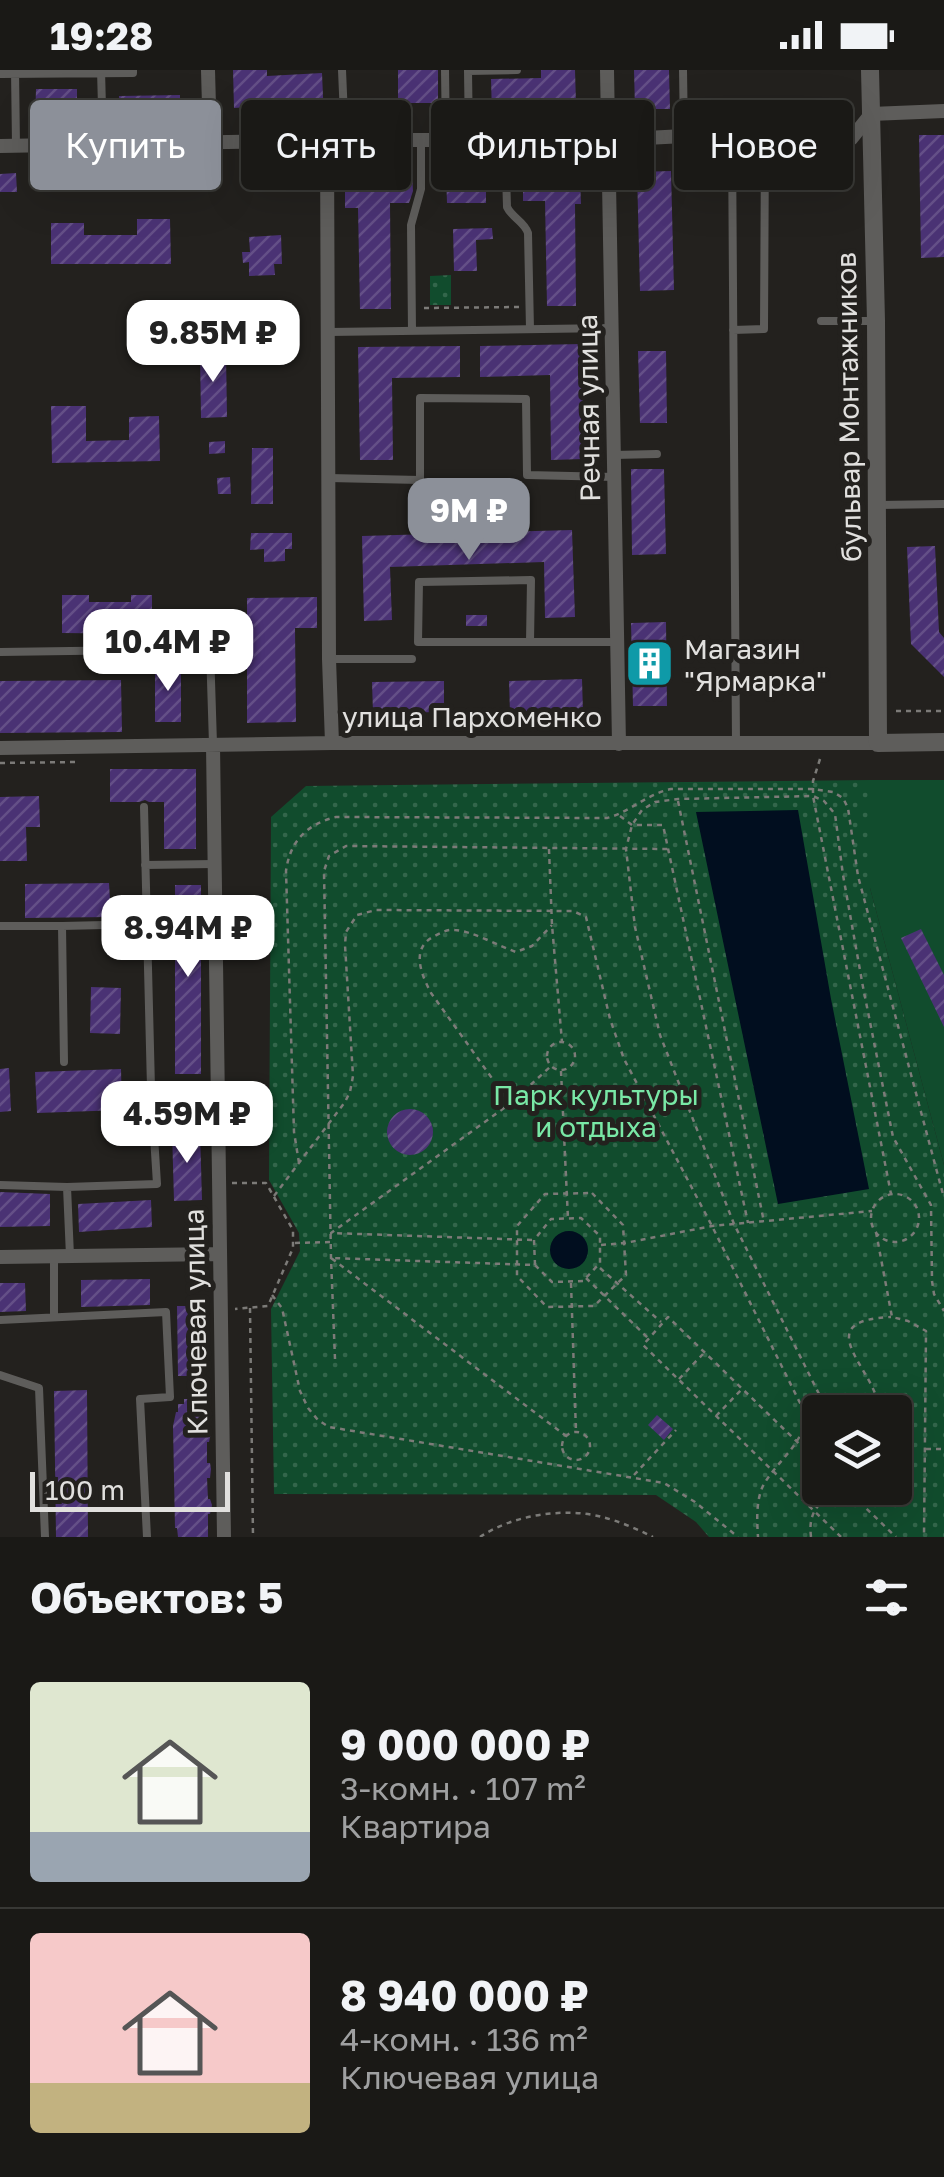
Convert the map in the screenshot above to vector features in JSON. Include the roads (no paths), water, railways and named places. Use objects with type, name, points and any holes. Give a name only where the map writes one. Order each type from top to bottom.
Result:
[{"type":"street","points":[[208,70],[209,100]]},
{"type":"street","name":"Речная улица","points":[[607,70],[607,100]]},
{"type":"street","name":"бульвар Монтажников","points":[[870,70],[876,321],[878,743]]},
{"type":"street","points":[[853,137],[871,114],[944,111]]},
{"type":"street","points":[[411,140],[431,140]]},
{"type":"street","points":[[327,190],[332,743]]},
{"type":"street","name":"Речная улица","points":[[609,190],[619,744]]},
{"type":"street","name":"улица Пархоменко","points":[[0,748],[944,742]]},
{"type":"street","name":"Ключевая улица","points":[[213,746],[224,1537]]},
{"type":"street","points":[[0,1257],[218,1254]]},
{"type":"lane","points":[[0,74],[132,70]]},
{"type":"lane","points":[[342,70],[343,100]]},
{"type":"lane","points":[[445,70],[445,100]]},
{"type":"lane","points":[[468,100],[468,71],[517,70]]},
{"type":"lane","points":[[683,70],[683,100]]},
{"type":"lane","points":[[8,145],[15,72]]},
{"type":"lane","points":[[101,72],[102,100]]},
{"type":"lane","points":[[412,331],[411,225],[421,189],[421,140]]},
{"type":"lane","points":[[507,190],[507,207],[528,233],[530,329]]},
{"type":"lane","points":[[733,190],[736,744]]},
{"type":"lane","points":[[734,330],[764,328],[765,190]]},
{"type":"lane","points":[[821,322],[876,321]]},
{"type":"lane","points":[[329,332],[612,328]]},
{"type":"lane","points":[[329,478],[420,480],[420,398],[526,399],[527,475],[615,476]]},
{"type":"lane","points":[[614,455],[656,454]]},
{"type":"lane","points":[[877,505],[944,504]]},
{"type":"lane","points":[[530,642],[531,580],[419,582],[418,642],[530,642],[618,642]]},
{"type":"lane","points":[[0,652],[210,649],[213,746]]},
{"type":"lane","points":[[330,659],[412,659]]},
{"type":"lane","points":[[0,1185],[157,1184],[144,807]]},
{"type":"lane","points":[[145,865],[214,864]]},
{"type":"lane","points":[[0,926],[147,924]]},
{"type":"lane","points":[[62,926],[64,1062]]},
{"type":"lane","points":[[151,1088],[217,1088]]},
{"type":"lane","points":[[54,1317],[67,1187]]},
{"type":"lane","points":[[0,1320],[166,1312],[170,1397],[140,1399],[147,1537]]},
{"type":"lane","points":[[0,1375],[39,1388],[45,1537]]},
{"type":"water","points":[[798,810],[869,1189],[778,1204],[696,812]]},
{"type":"water","points":[[569,1231],[582,1237],[588,1250],[582,1263],[569,1269],[556,1263],[550,1250],[556,1237]]},
{"type":"place","name":"Магазин \"Ярмарка\"","points":[[649,664]]},
{"type":"park label","name":"Парк культуры и отдыха","points":[[596,1110]]}]
